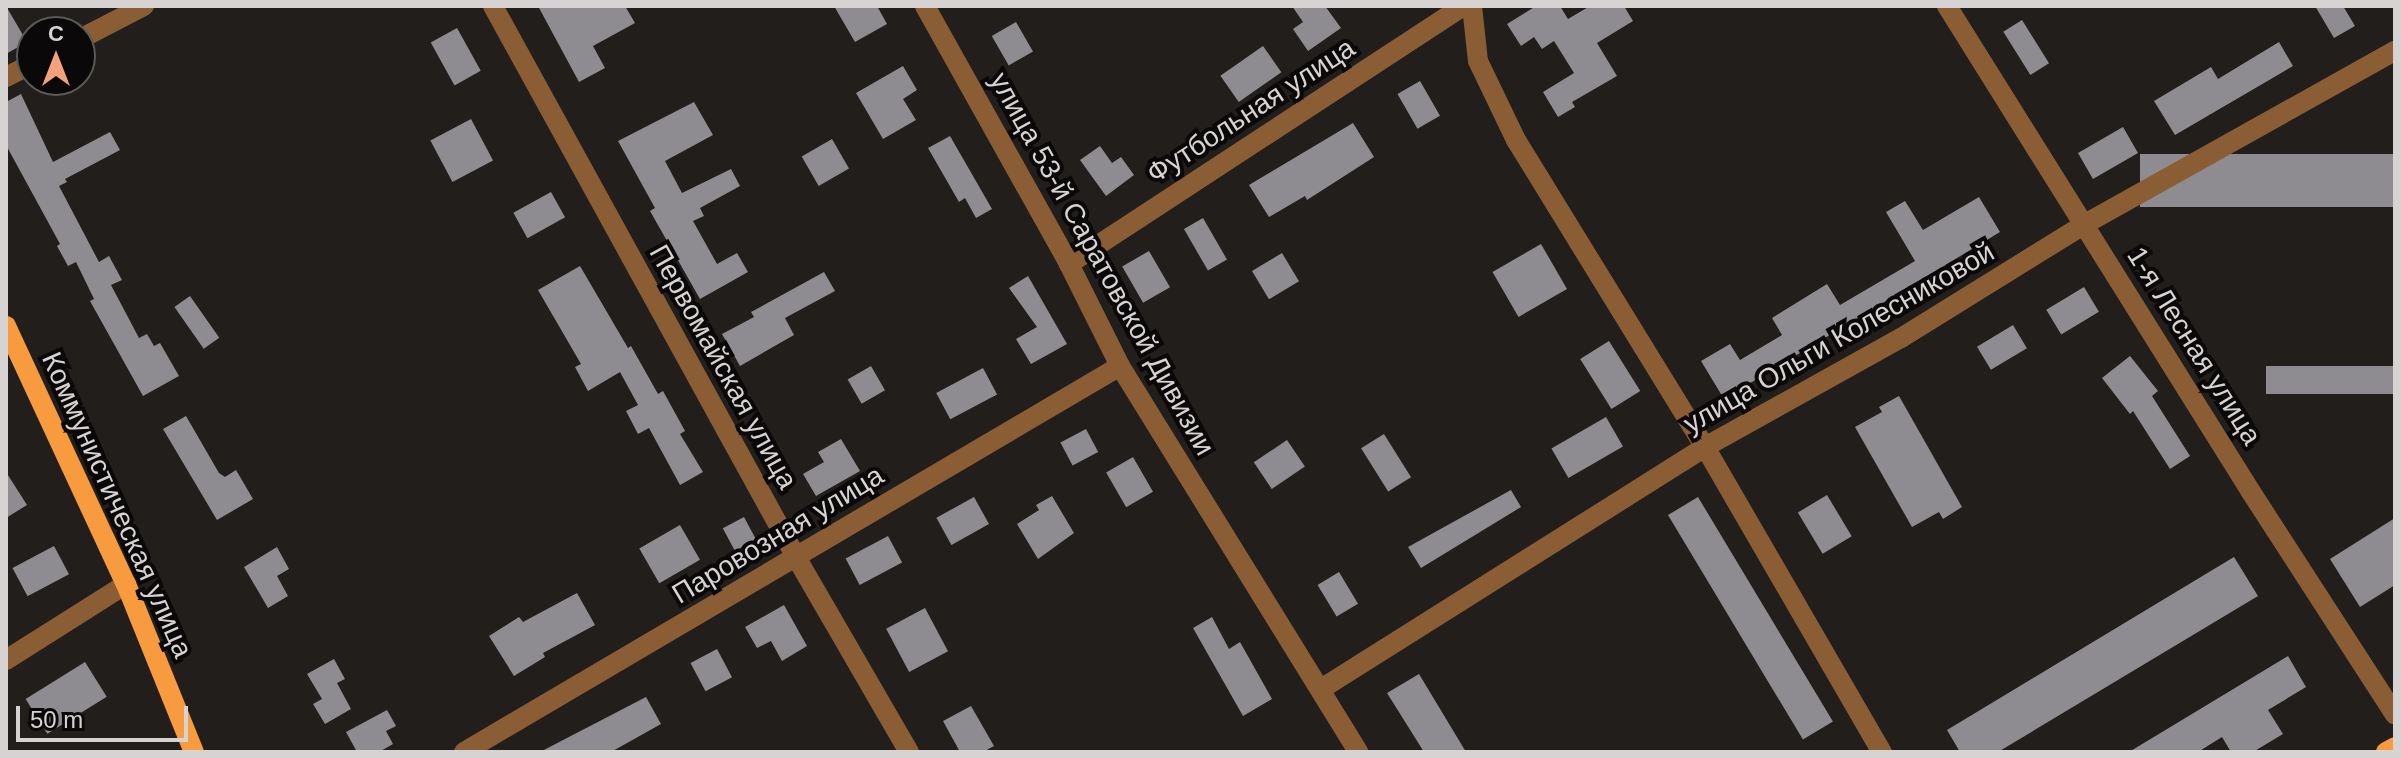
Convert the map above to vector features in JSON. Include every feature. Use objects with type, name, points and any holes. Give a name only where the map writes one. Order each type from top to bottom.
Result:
[{"type":"main road","name":"Коммунистическая улица","points":[[6,326],[126,584],[194,752]]},
{"type":"main road","points":[[2386,752],[2395,747]]},
{"type":"street","points":[[96,31],[144,6]]},
{"type":"street","name":"Первомайская улица","points":[[493,6],[796,557],[909,752]]},
{"type":"street","name":"улица 53-й Саратовской Дивизии","points":[[925,6],[1069,264],[1120,366],[1358,752]]},
{"type":"street","name":"Футбольная улица","points":[[1069,264],[1464,6]]},
{"type":"street","points":[[1472,6],[1478,61],[1516,140],[1705,447],[1882,752]]},
{"type":"street","name":"1-я Лесная улица","points":[[1947,6],[2251,492],[2395,715]]},
{"type":"street","name":"улица Ольги Колесниковой","points":[[1321,689],[1705,447],[1901,338],[2085,224],[2395,51]]},
{"type":"street","name":"Паровозная улица","points":[[464,752],[1120,366]]},
{"type":"street","points":[[6,660],[126,584]]},
{"type":"building","points":[[6,6],[16,23],[16,48],[6,54]]},
{"type":"building","points":[[538,6],[625,6],[635,23],[593,46],[605,68],[579,82]]},
{"type":"building","points":[[834,6],[877,6],[887,24],[855,42]]},
{"type":"building","points":[[1292,6],[1325,6],[1341,28],[1308,51],[1293,29],[1303,22]]},
{"type":"building","points":[[1536,6],[1560,6],[1568,19],[1590,6],[1624,6],[1633,21],[1597,43],[1617,76],[1572,102],[1575,107],[1558,117],[1543,92],[1574,73],[1554,41],[1542,49],[1534,37],[1521,46],[1507,24]]},
{"type":"building","points":[[2315,6],[2343,6],[2355,26],[2334,38]]},
{"type":"building","points":[[2022,20],[2049,63],[2030,75],[2003,32]]},
{"type":"building","points":[[1016,22],[1033,51],[1009,65],[992,36]]},
{"type":"building","points":[[457,28],[481,71],[455,85],[431,43]]},
{"type":"building","points":[[2279,42],[2293,66],[2175,135],[2154,101],[2211,67],[2218,79]]},
{"type":"building","points":[[1263,46],[1281,72],[1239,102],[1220,76]]},
{"type":"building","points":[[903,66],[917,90],[903,99],[916,120],[883,139],[856,93]]},
{"type":"building","points":[[1420,81],[1440,116],[1417,129],[1397,94]]},
{"type":"building","points":[[22,96],[53,162],[110,132],[120,150],[65,179],[67,182],[59,186],[99,262],[109,256],[122,280],[111,285],[139,338],[147,334],[154,346],[160,343],[179,376],[143,396],[90,301],[94,299],[76,262],[68,266],[57,246],[60,244],[6,145],[6,102]]},
{"type":"building","points":[[694,102],[713,135],[665,161],[682,193],[731,169],[740,186],[700,208],[704,216],[693,221],[717,264],[737,253],[748,272],[700,299],[650,211],[655,208],[618,141]]},
{"type":"building","points":[[471,119],[493,160],[452,182],[430,141]]},
{"type":"building","points":[[1353,123],[1374,157],[1307,200],[1305,196],[1269,217],[1249,185]]},
{"type":"building","points":[[2123,127],[2138,153],[2093,179],[2078,153]]},
{"type":"building","points":[[950,136],[992,209],[976,218],[965,198],[959,202],[928,148]]},
{"type":"building","points":[[832,139],[849,168],[819,186],[802,156]]},
{"type":"building","points":[[1100,146],[1112,163],[1121,157],[1134,175],[1106,196],[1080,160]]},
{"type":"building","points":[[2140,154],[2395,154],[2395,207],[2140,207]]},
{"type":"building","points":[[551,192],[565,217],[527,238],[513,213]]},
{"type":"building","points":[[1979,197],[2000,232],[1724,399],[1701,361],[1730,344],[1740,360],[1782,335],[1772,318],[1827,284],[1840,305],[1915,261],[1886,212],[1905,201],[1923,230]]},
{"type":"building","points":[[1203,218],[1227,260],[1208,271],[1184,229]]},
{"type":"building","points":[[1541,244],[1567,289],[1519,317],[1493,272]]},
{"type":"building","points":[[1149,251],[1170,287],[1143,303],[1122,266]]},
{"type":"building","points":[[1282,253],[1299,281],[1269,299],[1252,271]]},
{"type":"building","points":[[580,266],[628,348],[631,346],[658,394],[663,391],[685,431],[680,434],[703,472],[680,485],[649,428],[638,434],[626,411],[638,405],[620,372],[588,391],[575,367],[581,364],[538,290]]},
{"type":"building","points":[[824,272],[835,291],[785,318],[794,335],[740,366],[722,334],[754,317],[751,312]]},
{"type":"building","points":[[1028,276],[1067,344],[1031,364],[1016,339],[1037,327],[1009,288]]},
{"type":"building","points":[[2084,287],[2099,312],[2061,335],[2046,310]]},
{"type":"building","points":[[190,296],[219,338],[204,349],[174,307]]},
{"type":"building","points":[[2013,325],[2027,348],[1991,370],[1977,347]]},
{"type":"building","points":[[1609,341],[1640,391],[1611,409],[1580,359]]},
{"type":"building","points":[[2130,356],[2158,391],[2152,396],[2190,456],[2170,469],[2133,411],[2130,414],[2102,378]]},
{"type":"building","points":[[871,366],[885,390],[862,404],[848,380]]},
{"type":"building","points":[[2266,366],[2395,366],[2395,394],[2266,394]]},
{"type":"building","points":[[983,368],[997,394],[950,419],[936,393]]},
{"type":"building","points":[[1899,396],[1962,507],[1943,519],[1939,512],[1912,527],[1855,427],[1882,412],[1879,407]]},
{"type":"building","points":[[186,416],[219,473],[225,477],[236,470],[253,499],[217,520],[163,429]]},
{"type":"building","points":[[1606,417],[1623,446],[1568,478],[1551,448]]},
{"type":"building","points":[[1086,429],[1098,452],[1073,466],[1060,443]]},
{"type":"building","points":[[1384,434],[1411,477],[1388,492],[1361,448]]},
{"type":"building","points":[[841,439],[860,471],[816,496],[803,474],[824,462],[818,452]]},
{"type":"building","points":[[1287,440],[1305,467],[1272,489],[1254,462]]},
{"type":"building","points":[[1133,457],[1153,492],[1126,507],[1106,472]]},
{"type":"building","points":[[6,472],[27,505],[6,518]]},
{"type":"building","points":[[1511,490],[1521,507],[1421,568],[1408,547]]},
{"type":"building","points":[[1827,495],[1852,536],[1823,554],[1798,513]]},
{"type":"building","points":[[1052,496],[1074,533],[1038,559],[1017,524],[1039,510],[1036,505]]},
{"type":"building","points":[[974,497],[989,524],[951,545],[936,518]]},
{"type":"building","points":[[1698,497],[1833,722],[1803,740],[1668,515]]},
{"type":"building","points":[[744,517],[757,541],[735,552],[723,528]]},
{"type":"building","points":[[2395,518],[2395,585],[2360,607],[2330,559]]},
{"type":"building","points":[[680,525],[700,560],[659,583],[639,548]]},
{"type":"building","points":[[888,536],[902,562],[860,585],[846,559]]},
{"type":"building","points":[[54,546],[69,574],[28,596],[13,568]]},
{"type":"building","points":[[277,547],[289,569],[277,576],[288,596],[268,608],[244,567]]},
{"type":"building","points":[[2234,557],[2258,596],[1998,752],[1960,752],[1947,730]]},
{"type":"building","points":[[1339,572],[1358,604],[1337,617],[1318,585]]},
{"type":"building","points":[[577,593],[595,625],[543,653],[545,657],[514,676],[489,636],[519,617],[523,622]]},
{"type":"building","points":[[784,605],[807,646],[782,661],[771,641],[757,648],[745,627]]},
{"type":"building","points":[[925,608],[948,651],[909,672],[886,629]]},
{"type":"building","points":[[1212,617],[1229,649],[1240,642],[1272,699],[1243,716],[1193,628]]},
{"type":"building","points":[[717,649],[732,677],[706,691],[691,663]]},
{"type":"building","points":[[2288,656],[2306,687],[2268,710],[2283,734],[2253,752],[2231,752],[2222,737],[2198,752],[2129,752]]},
{"type":"building","points":[[334,659],[345,679],[337,683],[351,709],[325,724],[313,704],[322,699],[307,674]]},
{"type":"building","points":[[85,662],[107,697],[47,734],[26,699]]},
{"type":"building","points":[[1419,674],[1466,752],[1424,752],[1387,693]]},
{"type":"building","points":[[646,697],[661,724],[611,752],[540,752]]},
{"type":"building","points":[[971,706],[994,746],[983,752],[960,752],[943,721]]},
{"type":"building","points":[[387,710],[396,726],[386,731],[393,744],[379,752],[357,752],[346,732]]}]
